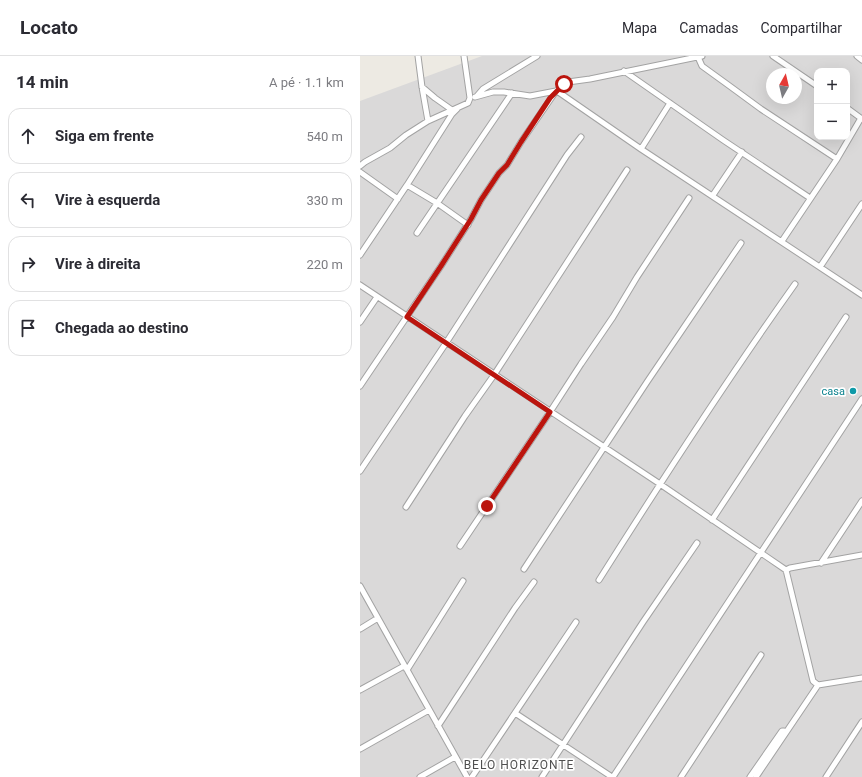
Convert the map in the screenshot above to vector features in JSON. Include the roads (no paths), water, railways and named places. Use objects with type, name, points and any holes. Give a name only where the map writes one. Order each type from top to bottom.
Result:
[{"type":"street","points":[[418,56],[428,121]]},
{"type":"street","points":[[464,56],[473,98]]},
{"type":"street","points":[[362,164],[390,148],[406,135],[428,121],[468,103],[483,89],[537,56]]},
{"type":"street","points":[[773,56],[814,84]]},
{"type":"street","points":[[856,56],[862,60]]},
{"type":"street","points":[[360,386],[468,225],[481,200],[499,173],[507,165],[521,142],[557,91],[568,82],[700,57],[702,66],[761,109],[837,159]]},
{"type":"street","points":[[624,71],[810,198]]},
{"type":"street","points":[[422,87],[435,98],[455,109]]},
{"type":"street","points":[[473,98],[493,92],[530,96],[557,91],[641,149],[862,293]]},
{"type":"street","points":[[417,233],[512,93]]},
{"type":"street","points":[[641,149],[670,103]]},
{"type":"street","points":[[360,255],[398,199],[455,109]]},
{"type":"street","points":[[782,241],[862,119],[850,110]]},
{"type":"street","points":[[360,471],[446,343],[580,137]]},
{"type":"street","points":[[713,195],[742,152]]},
{"type":"street","points":[[406,507],[465,416],[494,375],[627,170]]},
{"type":"street","points":[[360,172],[398,199]]},
{"type":"street","points":[[407,185],[437,203],[468,225]]},
{"type":"street","points":[[460,546],[550,412],[580,364],[613,317],[645,264],[689,198]]},
{"type":"street","points":[[820,267],[862,204]]},
{"type":"street","points":[[524,569],[741,243]]},
{"type":"street","points":[[599,580],[660,484],[761,332],[795,284]]},
{"type":"street","points":[[360,285],[660,484],[786,570],[814,681],[818,685]]},
{"type":"street","points":[[360,322],[377,297]]},
{"type":"street","points":[[712,520],[846,317]]},
{"type":"street","points":[[515,713],[612,777],[862,399]]},
{"type":"street","points":[[821,563],[862,501]]},
{"type":"street","points":[[542,777],[696,543]]},
{"type":"street","points":[[786,570],[862,555]]},
{"type":"street","points":[[360,690],[405,668],[463,581]]},
{"type":"street","points":[[438,726],[515,608],[534,582]]},
{"type":"street","points":[[360,586],[467,777]]},
{"type":"street","points":[[360,628],[378,618]]},
{"type":"street","points":[[472,777],[576,622]]},
{"type":"street","points":[[681,777],[762,655]]},
{"type":"street","points":[[756,777],[818,685],[862,678]]},
{"type":"street","points":[[360,749],[429,710]]},
{"type":"street","points":[[826,777],[862,722]]},
{"type":"street","points":[[750,777],[782,731],[787,730]]},
{"type":"street","points":[[420,777],[455,757]]},
{"type":"place","name":"casa","points":[[853,391]]},
{"type":"district","name":"BELO HORIZONTE","points":[[519,765]]}]
